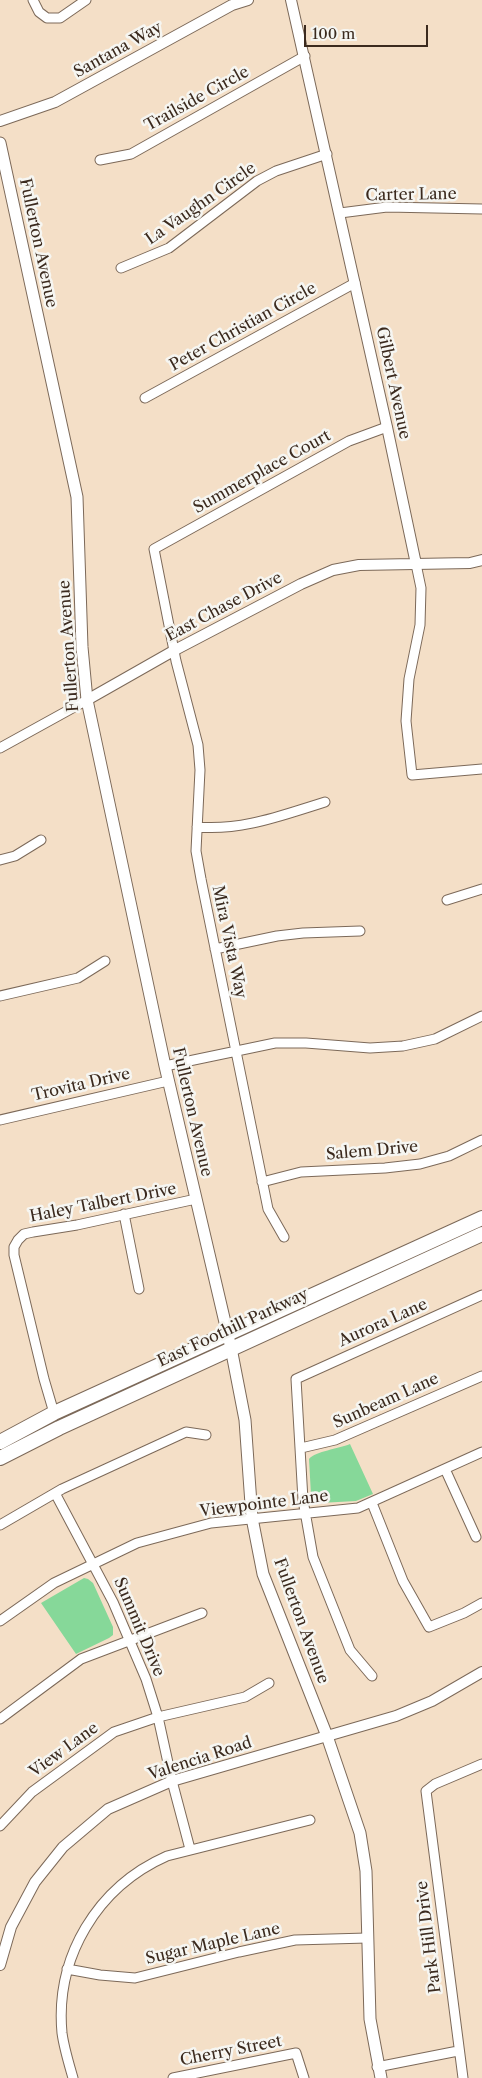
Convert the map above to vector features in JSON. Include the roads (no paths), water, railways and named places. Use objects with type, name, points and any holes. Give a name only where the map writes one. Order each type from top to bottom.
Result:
[{"type":"main road","name":"Fullerton Avenue","points":[[0,143],[77,497],[82,647],[87,700],[168,1081],[245,1420],[252,1518],[263,1574],[326,1736],[360,1833],[366,1871],[370,2019],[379,2073]]},
{"type":"main road","name":"East Foothill Parkway","points":[[0,1442],[54,1414],[482,1218]]},
{"type":"main road","name":"East Foothill Parkway","points":[[0,1458],[59,1428],[230,1348],[482,1234]]},
{"type":"street","points":[[32,0],[39,12],[47,18],[60,18],[86,0]]},
{"type":"street","name":"Santana Way","points":[[0,121],[55,102],[232,4],[248,0]]},
{"type":"street","name":"Gilbert Avenue","points":[[291,0],[327,154],[421,588],[420,625],[409,679],[406,721],[412,775],[482,769]]},
{"type":"street","name":"Trailside Circle","points":[[100,160],[131,154],[305,56]]},
{"type":"street","name":"La Vaughn Circle","points":[[121,268],[169,248],[257,181],[276,171],[327,154]]},
{"type":"street","name":"Carter Lane","points":[[340,213],[387,207],[482,209]]},
{"type":"street","name":"Peter Christian Circle","points":[[145,398],[355,283]]},
{"type":"street","name":"Summerplace Court","points":[[154,549],[349,441],[387,427]]},
{"type":"street","name":"Mira Vista Way","points":[[154,549],[175,650],[198,745],[200,770],[196,851],[268,1209],[284,1237]]},
{"type":"street","name":"East Chase Drive","points":[[0,748],[175,650],[301,584],[333,570],[359,565],[470,563],[482,560]]},
{"type":"street","points":[[197,827],[220,829],[255,823],[325,802]]},
{"type":"street","points":[[0,860],[15,856],[41,840]]},
{"type":"street","points":[[447,900],[482,889]]},
{"type":"street","points":[[215,949],[276,936],[360,931]]},
{"type":"street","points":[[0,996],[78,978],[105,961]]},
{"type":"street","points":[[165,1066],[276,1043],[306,1043],[370,1048],[403,1046],[435,1039],[482,1016]]},
{"type":"street","name":"Trovita Drive","points":[[0,1120],[168,1081]]},
{"type":"street","name":"Salem Drive","points":[[262,1182],[302,1172],[420,1164],[449,1156],[482,1140]]},
{"type":"street","name":"Haley Talbert Drive","points":[[54,1414],[14,1255],[14,1248],[18,1240],[24,1234],[77,1225],[196,1199]]},
{"type":"street","points":[[124,1214],[139,1289]]},
{"type":"street","name":"Aurora Lane","points":[[301,1448],[296,1379],[482,1295]]},
{"type":"street","name":"Sunbeam Lane","points":[[301,1448],[335,1440],[482,1376]]},
{"type":"street","points":[[0,1525],[55,1493],[186,1432],[206,1434]]},
{"type":"street","points":[[301,1448],[304,1512],[313,1557],[350,1650],[372,1676]]},
{"type":"street","name":"Viewpointe Lane","points":[[0,1620],[54,1583],[137,1543],[211,1523],[304,1512],[358,1508],[482,1452]]},
{"type":"street","points":[[445,1469],[476,1537]]},
{"type":"street","name":"Summit Drive","points":[[55,1493],[94,1563],[146,1679],[158,1717],[190,1849]]},
{"type":"street","points":[[372,1503],[403,1581],[429,1627],[464,1613],[482,1603]]},
{"type":"street","points":[[0,1719],[81,1659],[202,1613]]},
{"type":"street","name":"Valencia Road","points":[[0,1965],[11,1927],[34,1882],[63,1847],[108,1809],[172,1781],[396,1716],[432,1701],[482,1672]]},
{"type":"street","name":"View Lane","points":[[0,1826],[32,1792],[114,1732],[158,1717],[245,1697],[270,1683]]},
{"type":"street","name":"Park Hill Drive","points":[[463,2078],[458,2051],[426,1791],[435,1784],[482,1764]]},
{"type":"street","points":[[73,2078],[62,2034],[62,2000],[68,1969],[86,1924],[113,1891],[146,1865],[167,1856],[310,1820]]},
{"type":"street","name":"Sugar Maple Lane","points":[[68,1969],[100,1975],[135,1978],[296,1940],[367,1938]]},
{"type":"street","points":[[379,2073],[458,2051]]},
{"type":"street","name":"Cherry Street","points":[[173,2078],[296,2054],[304,2078]]}]
